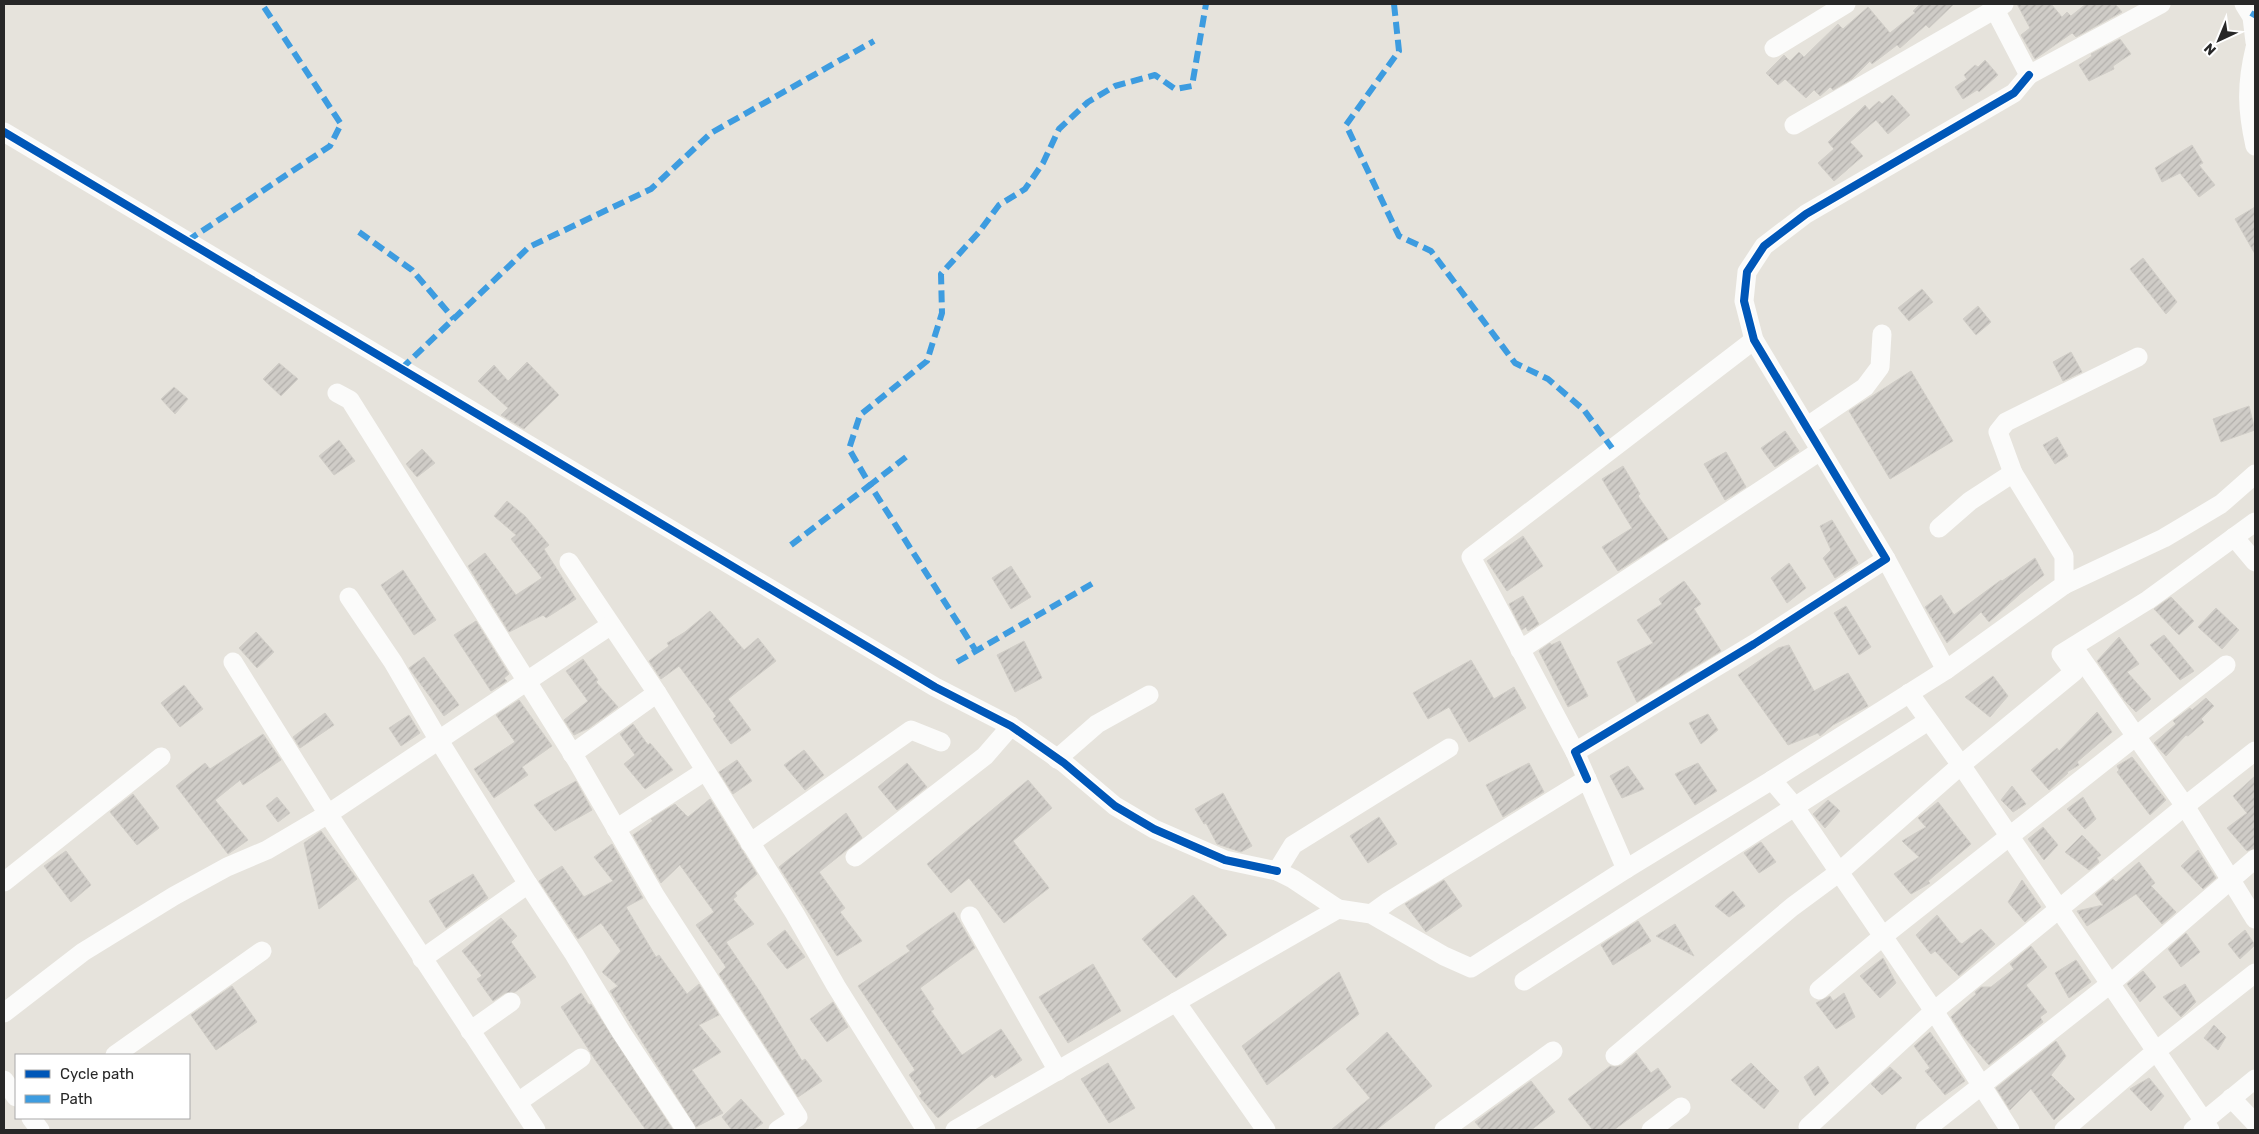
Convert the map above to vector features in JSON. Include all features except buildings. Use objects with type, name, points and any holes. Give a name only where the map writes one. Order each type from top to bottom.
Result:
[{"type":"street","points":[[1774,48],[1846,4]]},
{"type":"street","points":[[1946,670],[1886,559],[1754,340],[1744,301],[1748,272],[1764,246],[1806,214],[2014,93],[2029,75],[2161,4]]},
{"type":"street","points":[[2244,4],[2252,17],[2255,42]]},
{"type":"street","points":[[1794,125],[1997,6],[2029,75]]},
{"type":"street","points":[[2255,48],[2249,75],[2249,116],[2255,146]]},
{"type":"street","points":[[4,132],[935,687],[1011,726],[1057,759],[1115,806],[1154,829],[1225,860],[1276,871],[1338,909],[1371,914],[1444,956],[1471,968],[1946,670],[2064,585],[2164,538],[2221,504],[2255,474]]},
{"type":"street","points":[[1806,427],[1865,387],[1880,367],[1882,334]]},
{"type":"street","points":[[1626,869],[1575,752],[1471,557],[1754,340]]},
{"type":"street","points":[[2064,585],[2064,556],[2013,473],[1998,432],[2006,422],[2138,357]]},
{"type":"street","points":[[337,393],[350,400],[525,682],[572,754],[656,897],[798,1117],[778,1130]]},
{"type":"street","points":[[1520,650],[1820,451]]},
{"type":"street","points":[[1939,528],[1970,501],[2013,473]]},
{"type":"street","points":[[1615,1056],[1792,907],[1838,873],[1961,765],[2074,672],[2061,654],[2074,648],[2148,600],[2255,522]]},
{"type":"street","points":[[2234,537],[2255,562]]},
{"type":"street","points":[[1575,752],[1754,644],[1886,559]]},
{"type":"street","points":[[569,562],[657,693],[795,914],[836,986],[926,1130]]},
{"type":"street","points":[[350,597],[393,662],[438,739],[574,954],[620,1032],[686,1130]]},
{"type":"street","points":[[4,1013],[83,952],[182,892],[227,867],[267,850],[328,814],[611,625]]},
{"type":"street","points":[[2074,648],[2185,806],[2255,919]]},
{"type":"street","points":[[233,662],[328,814],[536,1130]]},
{"type":"street","points":[[1818,990],[1882,937],[2226,665]]},
{"type":"street","points":[[572,754],[657,693]]},
{"type":"street","points":[[1909,693],[1961,765],[2156,1051],[2202,1127],[2255,1079]]},
{"type":"street","points":[[1057,759],[1097,724],[1149,695]]},
{"type":"street","points":[[1524,981],[1928,721]]},
{"type":"street","points":[[855,857],[985,756],[1011,726]]},
{"type":"street","points":[[750,843],[911,730],[941,742]]},
{"type":"street","points":[[1276,871],[1293,845],[1449,748]]},
{"type":"street","points":[[1808,1127],[1934,1011],[2255,751]]},
{"type":"street","points":[[4,882],[161,757]]},
{"type":"street","points":[[616,829],[705,771]]},
{"type":"street","points":[[1371,914],[1389,901],[1587,780]]},
{"type":"street","points":[[1772,780],[1794,806],[1934,1011],[2010,1130]]},
{"type":"street","points":[[1925,1130],[2110,984],[2255,859]]},
{"type":"street","points":[[422,959],[528,884]]},
{"type":"street","points":[[956,1130],[980,1124],[1058,1071],[1338,909]]},
{"type":"street","points":[[970,916],[1058,1071]]},
{"type":"street","points":[[117,1054],[262,951]]},
{"type":"street","points":[[2064,1130],[2156,1051],[2255,973]]},
{"type":"street","points":[[470,1031],[511,1002]]},
{"type":"street","points":[[1176,1002],[1266,1130]]},
{"type":"street","points":[[1444,1130],[1553,1051]]},
{"type":"street","points":[[518,1102],[581,1058]]},
{"type":"street","points":[[4,1080],[15,1096]]},
{"type":"street","points":[[2232,1098],[2255,1123]]},
{"type":"street","points":[[1651,1130],[1681,1107]]},
{"type":"street","points":[[33,1119],[40,1130]]},
{"type":"marked path","points":[[187,241],[330,146],[341,124],[262,4]]},
{"type":"marked path","points":[[906,457],[870,485],[849,449],[860,415],[927,361],[942,313],[941,274],[979,232],[999,205],[1025,189],[1043,163],[1059,129],[1088,102],[1115,86],[1155,75],[1175,89],[1192,86],[1206,4]]},
{"type":"marked path","points":[[1394,4],[1399,51],[1346,125],[1399,236],[1431,251],[1515,363],[1548,379],[1584,410],[1612,448]]},
{"type":"marked path","points":[[2252,17],[2255,12]]},
{"type":"marked path","points":[[401,369],[529,247],[651,189],[711,133],[874,41]]},
{"type":"marked path","points":[[359,232],[412,270],[454,319]]},
{"type":"marked path","points":[[791,545],[870,485],[976,651]]},
{"type":"marked path","points":[[957,662],[1095,582]]},
{"type":"cycle path","points":[[1587,779],[1575,752],[1754,644],[1886,559],[1754,340],[1744,301],[1747,272],[1764,246],[1806,214],[2014,93],[2029,75]]},
{"type":"cycle path","points":[[4,132],[935,687],[1011,726],[1064,763],[1115,806],[1154,829],[1225,860],[1277,871]]}]
